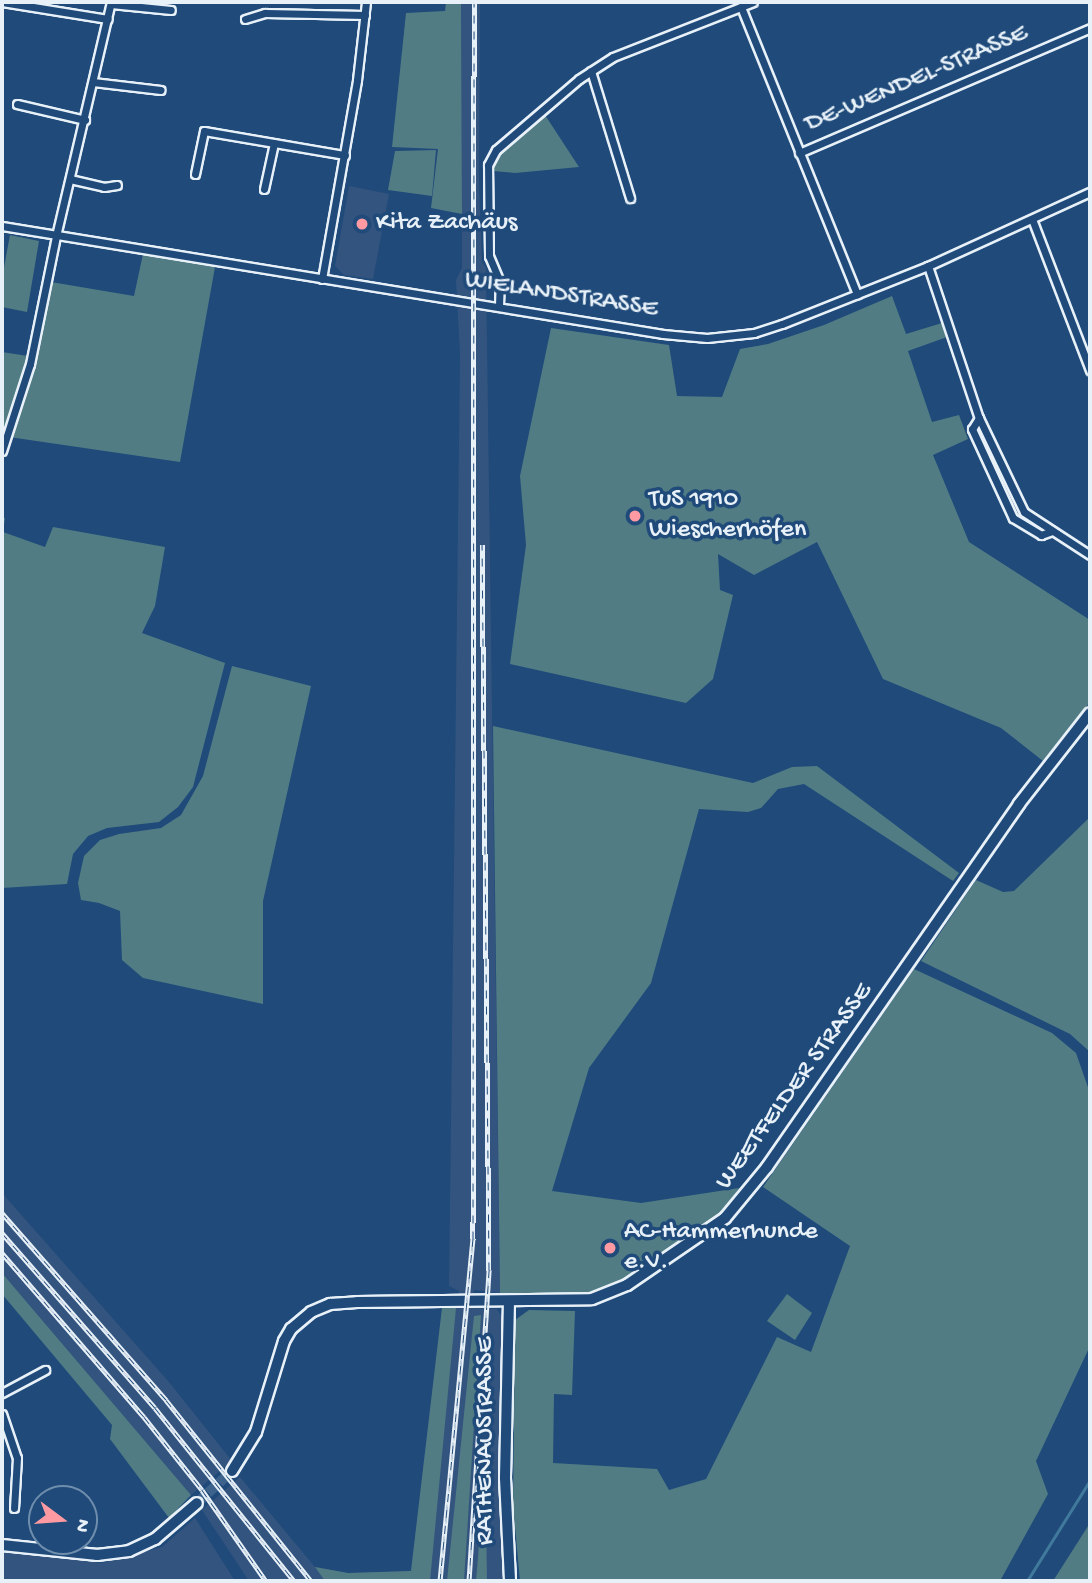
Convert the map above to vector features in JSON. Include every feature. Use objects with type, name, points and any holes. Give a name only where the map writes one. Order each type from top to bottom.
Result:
[{"type":"street","points":[[2,2],[108,19]]},
{"type":"street","points":[[321,279],[345,155],[366,2]]},
{"type":"street","points":[[499,306],[500,282],[489,256],[488,165],[491,157],[591,71],[612,57],[753,2]]},
{"type":"street","points":[[2,451],[30,364],[56,236],[111,3],[171,10]]},
{"type":"street","points":[[741,7],[857,294]]},
{"type":"street","points":[[245,19],[265,13],[365,15]]},
{"type":"street","name":"DE-WENDEL-STRASSE","points":[[799,153],[1090,28]]},
{"type":"street","points":[[591,71],[629,198]]},
{"type":"street","points":[[93,82],[161,89]]},
{"type":"street","points":[[17,104],[85,120]]},
{"type":"street","points":[[195,174],[204,131],[345,155]]},
{"type":"street","points":[[264,190],[274,143]]},
{"type":"street","points":[[70,178],[104,187],[117,185]]},
{"type":"street","name":"WIELANDSTRASSE","points":[[2,226],[677,336],[707,338],[754,333],[857,294],[928,266],[1090,192]]},
{"type":"street","points":[[1032,219],[1090,370]]},
{"type":"street","points":[[928,266],[979,418],[1024,512],[1090,555]]},
{"type":"street","points":[[979,418],[972,429],[1013,518],[1041,536],[1052,531]]},
{"type":"street","points":[[991,471],[1002,467]]},
{"type":"street","points":[[997,485],[1008,481]]},
{"type":"street","points":[[1001,494],[1012,489]]},
{"type":"street","name":"WEETFELDER STRASSE","points":[[232,1471],[256,1432],[284,1341],[291,1329],[311,1312],[330,1304],[357,1302],[570,1301],[608,1296],[725,1218],[767,1167],[1019,803],[1090,713]]},
{"type":"street","name":"RATHENAUSTRASSE","points":[[509,1301],[505,1478],[510,1581]]},
{"type":"street","points":[[2,1392],[45,1370]]},
{"type":"street","points":[[2,1414],[17,1458],[14,1508]]},
{"type":"street","points":[[2,1545],[97,1555],[129,1551],[155,1539],[197,1503]]},
{"type":"shaded area","points":[[461,2],[480,2],[479,185],[482,262],[486,268],[500,1293],[474,1290],[472,1308],[497,1309],[502,1317],[505,1393],[500,1488],[503,1581],[249,1581],[202,1510],[240,1477],[315,1567],[348,1573],[411,1571],[442,1308],[458,1308],[459,1291],[449,1286],[460,355],[456,280],[462,268]]},
{"type":"shaded area","name":"Kita Zachäus","points":[[349,186],[389,194],[373,279],[344,275],[335,266]]},
{"type":"shaded area","points":[[2,1193],[169,1382],[232,1461],[191,1495],[2,1273]]},
{"type":"shaded area","points":[[195,1518],[235,1581],[2,1581],[2,1551],[102,1563],[162,1547]]},
{"type":"green space","points":[[446,2],[461,2],[462,214],[431,208],[438,149],[392,147],[406,13],[445,11]]},
{"type":"green space","points":[[545,115],[579,167],[515,173],[493,171],[495,161],[506,149]]},
{"type":"green space","points":[[436,150],[432,196],[388,190],[395,151]]},
{"type":"green space","points":[[10,235],[39,241],[27,312],[2,307],[2,278]]},
{"type":"green space","points":[[143,254],[215,267],[180,462],[9,437],[34,366],[51,282],[134,296]]},
{"type":"green space","points":[[892,296],[906,334],[942,323],[947,337],[908,351],[932,422],[959,415],[968,439],[933,455],[969,542],[1090,620],[1090,702],[1043,761],[1001,728],[883,679],[817,542],[754,575],[718,554],[720,590],[733,595],[713,679],[686,703],[510,664],[526,545],[520,476],[551,328],[669,345],[677,396],[722,397],[740,349],[768,344],[824,325]]},
{"type":"green space","points":[[2,352],[28,356],[2,445]]},
{"type":"green space","points":[[2,517],[5,518],[3,532],[45,547],[53,527],[165,547],[155,606],[142,633],[225,663],[193,787],[178,807],[159,822],[107,828],[88,836],[73,854],[67,884],[2,888]]},
{"type":"green space","points":[[232,666],[311,686],[263,901],[263,1004],[143,978],[122,960],[120,911],[81,900],[78,883],[84,856],[100,840],[119,834],[161,828],[181,815],[203,776]]},
{"type":"green space","points":[[493,726],[753,783],[792,767],[817,766],[959,873],[953,881],[804,784],[778,789],[761,808],[748,812],[699,809],[651,983],[589,1068],[552,1191],[641,1203],[739,1188],[721,1216],[626,1281],[590,1295],[500,1293]]},
{"type":"green space","points":[[1090,817],[1090,1052],[1070,1034],[921,961],[976,880],[1003,892],[1014,891]]},
{"type":"green space","points":[[914,969],[1052,1033],[1076,1053],[1090,1093],[1090,1346],[1036,1461],[1048,1494],[1000,1581],[520,1581],[513,1505],[515,1320],[529,1310],[575,1311],[572,1395],[554,1394],[553,1463],[657,1469],[669,1490],[706,1479],[777,1337],[811,1352],[850,1246],[763,1187]]},
{"type":"green space","points":[[2,1273],[191,1495],[169,1518],[110,1439],[112,1425],[2,1294]]},
{"type":"green space","points":[[787,1294],[812,1313],[795,1340],[767,1321]]},
{"type":"green space","points":[[442,1308],[456,1308],[430,1581],[325,1581],[315,1567],[348,1573],[411,1571]]},
{"type":"green space","points":[[481,1315],[464,1581],[447,1581],[474,1316]]},
{"type":"green space","points":[[485,1452],[487,1581],[476,1581],[478,1557]]},
{"type":"green space","points":[[1090,1523],[1090,1581],[1053,1581]]},
{"type":"waterway","points":[[1027,1581],[1090,1480]]},
{"type":"tunnel","points":[[197,1503],[232,1471]]},
{"type":"railway","points":[[440,1581],[473,1239],[474,2]]},
{"type":"railway","points":[[469,1581],[489,1270],[482,544]]},
{"type":"railway","points":[[2,1213],[166,1400],[311,1581]]},
{"type":"railway","points":[[2,1233],[155,1408],[294,1581]]},
{"type":"railway","points":[[2,1253],[144,1417],[202,1490],[266,1581]]},
{"type":"place","name":"Kita Zachäus","points":[[362,224]]},
{"type":"place","name":"TuS 1910 Wiescherhöfen","points":[[635,516]]},
{"type":"place","name":"AC-Hammerhunde e.V.","points":[[610,1248]]}]
